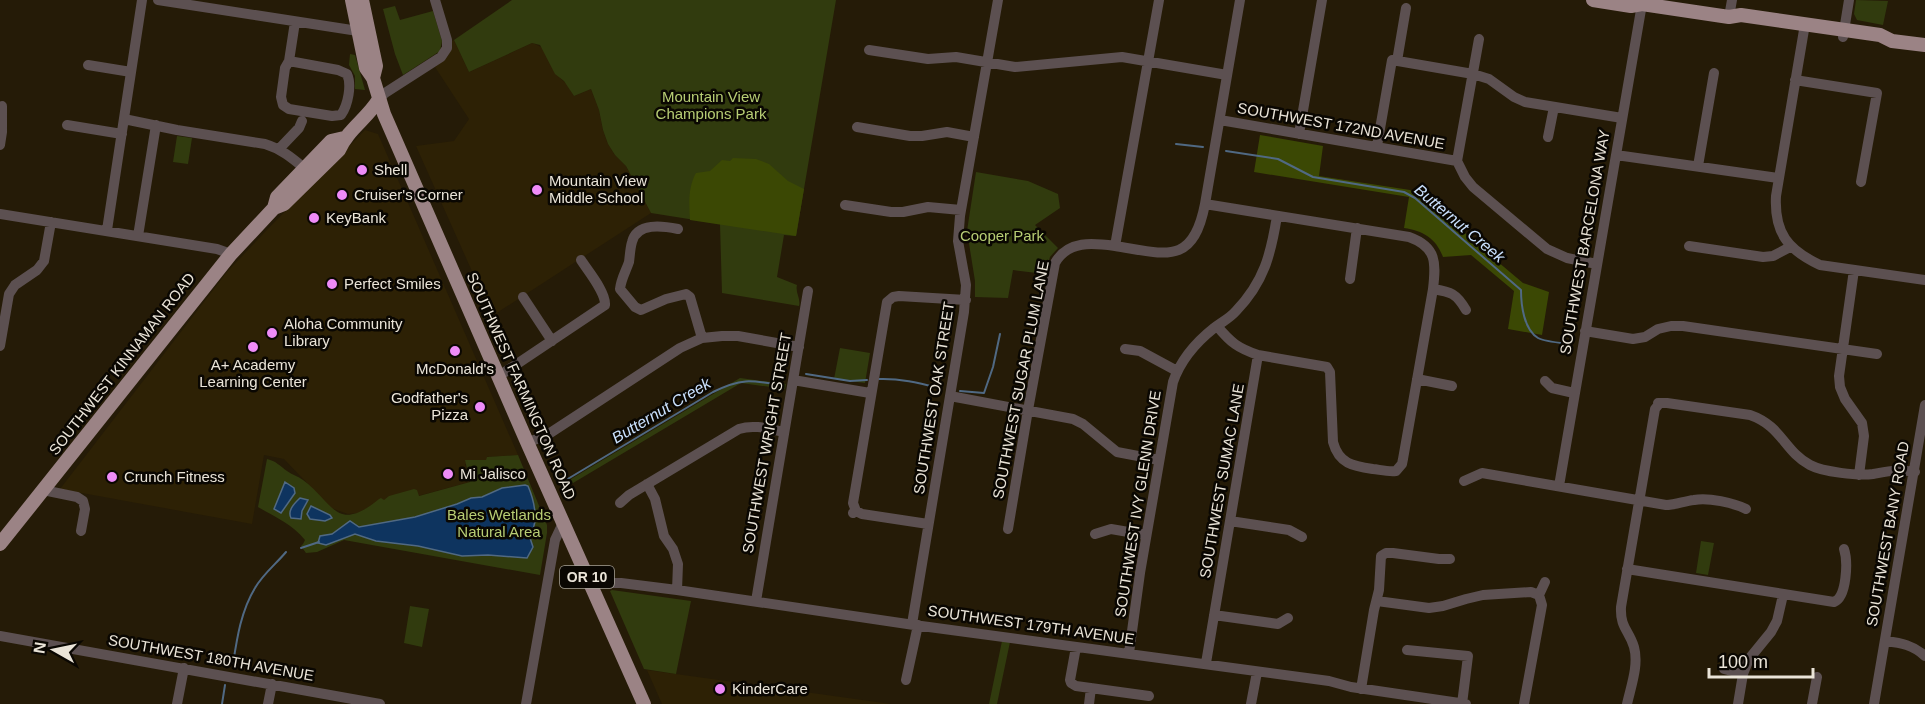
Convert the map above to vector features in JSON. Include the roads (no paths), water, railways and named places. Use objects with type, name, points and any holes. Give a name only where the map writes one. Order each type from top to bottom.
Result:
[{"type":"main road","name":"SOUTHWEST FARMINGTON ROAD","points":[[352,0],[366,68],[373,78],[379,99],[527,442],[594,586],[644,704]]},
{"type":"main road","name":"SOUTHWEST FARMINGTON ROAD","points":[[362,0],[376,66],[373,78]]},
{"type":"main road","points":[[1593,0],[1631,6],[1638,2],[1729,17],[1741,15],[1804,28],[1880,35],[1892,40],[1925,45]]},
{"type":"main road","name":"SOUTHWEST KINNAMAN ROAD","points":[[0,544],[231,254],[274,208],[284,204],[292,197],[339,150],[344,138],[373,109],[379,99]]},
{"type":"main road","name":"SOUTHWEST KINNAMAN ROAD","points":[[274,208],[277,197],[331,141],[344,138]]},
{"type":"street","points":[[107,230],[142,0]]},
{"type":"street","points":[[158,0],[358,31]]},
{"type":"street","points":[[379,99],[389,90],[441,57],[447,48],[447,40],[435,0]]},
{"type":"street","name":"SOUTHWEST OAK STREET","points":[[906,680],[928,524],[966,300],[965,276],[958,235],[961,210],[998,0]]},
{"type":"street","points":[[1115,246],[1159,0]]},
{"type":"street","name":"SOUTHWEST SUGAR PLUM LANE","points":[[1008,529],[1055,263],[1072,247],[1082,243],[1159,254],[1174,253],[1195,238],[1201,224],[1205,204],[1240,0]]},
{"type":"street","points":[[1299,134],[1322,0]]},
{"type":"street","points":[[1729,17],[1732,0]]},
{"type":"street","points":[[1843,33],[1849,0]]},
{"type":"street","name":"SOUTHWEST BARCELONA WAY","points":[[1559,486],[1616,155],[1638,2]]},
{"type":"street","points":[[1377,146],[1406,8]]},
{"type":"street","points":[[289,61],[343,71],[347,74],[349,81],[345,107],[341,115],[332,116],[289,109],[283,105],[281,97],[285,68],[289,61],[295,22]]},
{"type":"street","points":[[1804,28],[1775,209],[1781,232],[1790,247],[1806,259],[1820,265],[1925,280]]},
{"type":"street","points":[[1479,39],[1457,161],[1465,177],[1473,187],[1547,249],[1567,258],[1597,264]]},
{"type":"street","points":[[869,50],[928,59],[956,57],[1015,68],[1122,57],[1227,75]]},
{"type":"street","points":[[1394,61],[1473,74],[1489,79],[1525,102],[1622,118]]},
{"type":"street","points":[[88,65],[131,72]]},
{"type":"street","points":[[1698,166],[1714,73]]},
{"type":"street","points":[[1796,80],[1876,93],[1861,182]]},
{"type":"street","points":[[0,145],[2,106]]},
{"type":"street","points":[[1548,137],[1554,107]]},
{"type":"street","points":[[124,119],[265,144],[279,149],[304,168]]},
{"type":"street","name":"SOUTHWEST 172ND AVENUE","points":[[1220,120],[1457,161]]},
{"type":"street","points":[[279,149],[299,128],[302,121]]},
{"type":"street","points":[[67,125],[122,134]]},
{"type":"street","points":[[138,236],[156,125]]},
{"type":"street","points":[[857,127],[910,136],[947,132],[974,137]]},
{"type":"street","points":[[1616,155],[1779,178]]},
{"type":"street","points":[[1205,204],[1409,237],[1419,240],[1428,247],[1435,260],[1436,268],[1400,468],[1392,471],[1355,466],[1345,462],[1335,451],[1330,372],[1327,367],[1258,355],[1236,346],[1217,326]]},
{"type":"street","points":[[845,205],[891,212],[928,207],[961,210]]},
{"type":"street","points":[[0,214],[217,249],[231,254]]},
{"type":"street","name":"SOUTHWEST IVY GLENN DRIVE","points":[[1129,653],[1168,404],[1177,371],[1190,350],[1237,311],[1264,273],[1272,249],[1277,216]]},
{"type":"street","points":[[0,346],[9,294],[15,285],[37,270],[44,261],[51,222]]},
{"type":"street","points":[[678,229],[652,226],[635,236],[620,289],[634,307],[641,310],[666,299],[686,294],[690,297],[702,338]]},
{"type":"street","points":[[1350,279],[1357,228]]},
{"type":"street","points":[[1689,246],[1763,257],[1773,256],[1790,247]]},
{"type":"street","points":[[499,376],[605,305],[603,294],[581,260]]},
{"type":"street","points":[[1854,270],[1839,376],[1840,387],[1845,399],[1862,423],[1864,436],[1859,475]]},
{"type":"street","points":[[1433,289],[1450,292],[1459,298],[1466,310]]},
{"type":"street","name":"SOUTHWEST WRIGHT STREET","points":[[756,601],[808,291]]},
{"type":"street","points":[[928,524],[855,512],[853,503],[870,393],[885,309],[890,299],[899,296],[966,300]]},
{"type":"street","points":[[523,297],[552,341]]},
{"type":"street","points":[[1585,331],[1633,339],[1645,337],[1658,329],[1683,326],[1876,354]]},
{"type":"street","points":[[527,442],[544,437],[680,348],[702,338],[738,336],[799,347]]},
{"type":"street","points":[[1125,349],[1140,351],[1177,371]]},
{"type":"street","name":"SOUTHWEST SUMAC LANE","points":[[1206,663],[1258,355]]},
{"type":"street","points":[[1417,379],[1452,386]]},
{"type":"street","points":[[794,380],[870,393]]},
{"type":"street","points":[[1545,381],[1552,388],[1574,393]]},
{"type":"street","points":[[950,396],[1078,420],[1117,452],[1159,459]]},
{"type":"street","points":[[1627,704],[1635,666],[1635,654],[1632,642],[1622,630],[1621,607],[1655,409],[1659,404],[1667,403],[1762,419],[1771,425],[1811,466],[1859,475],[1890,470],[1915,472]]},
{"type":"street","name":"SOUTHWEST BANY ROAD","points":[[1874,704],[1925,405]]},
{"type":"street","points":[[620,503],[629,495],[738,429],[756,426],[784,432]]},
{"type":"street","points":[[1464,481],[1482,473],[1666,505],[1700,499],[1736,504],[1746,509]]},
{"type":"street","points":[[647,484],[655,499],[664,536],[673,549],[678,564],[676,590]]},
{"type":"street","points":[[43,490],[77,497],[83,501],[85,509],[81,531]]},
{"type":"street","points":[[1230,521],[1288,530],[1302,537]]},
{"type":"street","points":[[526,704],[555,540],[563,523]]},
{"type":"street","points":[[1095,534],[1111,529],[1146,535]]},
{"type":"street","points":[[1628,569],[1828,602],[1838,601],[1842,596],[1847,561],[1844,549]]},
{"type":"street","points":[[1361,689],[1377,601],[1382,556],[1386,553],[1450,559]]},
{"type":"street","points":[[1524,704],[1542,605],[1539,595],[1545,582]]},
{"type":"street","name":"SOUTHWEST 179TH AVENUE","points":[[594,586],[621,583],[676,590],[915,625],[1206,663],[1463,704]]},
{"type":"street","points":[[1377,601],[1429,608],[1483,595],[1527,592],[1539,595]]},
{"type":"street","points":[[1738,704],[1743,674],[1749,659],[1777,621],[1783,595]]},
{"type":"street","points":[[1215,615],[1278,624],[1288,618]]},
{"type":"street","name":"SOUTHWEST 180TH AVENUE","points":[[0,636],[380,704]]},
{"type":"street","points":[[1886,641],[1914,647],[1925,656]]},
{"type":"street","points":[[1076,647],[1071,683],[1076,686],[1149,696]]},
{"type":"street","points":[[1407,650],[1468,656],[1463,704]]},
{"type":"street","points":[[177,704],[184,668]]},
{"type":"street","points":[[1724,669],[1743,674]]},
{"type":"street","points":[[1251,704],[1257,672]]},
{"type":"street","points":[[1812,704],[1817,677]]},
{"type":"street","points":[[268,704],[272,684]]},
{"type":"street","points":[[1089,704],[1091,688]]},
{"type":"water","points":[[285,482],[294,488],[295,493],[281,513],[274,509]]},
{"type":"water","points":[[528,486],[535,512],[534,525],[529,535],[533,547],[527,558],[462,556],[418,546],[376,541],[355,534],[326,545],[318,543],[320,536],[332,534],[350,521],[359,527],[415,517],[471,498],[482,497],[502,488]]},
{"type":"water","points":[[300,498],[308,500],[302,511],[301,519],[291,518],[291,509]]},
{"type":"water","points":[[311,506],[332,518],[325,521],[310,519],[307,514]]},
{"type":"waterway","name":"Butternut Creek","points":[[1176,144],[1203,147]]},
{"type":"waterway","name":"Butternut Creek","points":[[1226,151],[1278,159],[1313,177],[1404,192],[1415,198],[1521,290],[1524,317],[1533,334],[1545,340],[1571,344]]},
{"type":"waterway","name":"Butternut Creek","points":[[960,391],[984,393],[993,367],[1000,334]]},
{"type":"waterway","name":"Butternut Creek","points":[[806,374],[850,381],[867,380]]},
{"type":"waterway","name":"Butternut Creek","points":[[878,379],[901,380],[939,388]]},
{"type":"waterway","name":"Butternut Creek","points":[[561,483],[723,387],[746,381],[780,385]]},
{"type":"waterway","name":"Butternut Creek","points":[[301,548],[319,542]]},
{"type":"waterway","name":"Butternut Creek","points":[[233,664],[240,625],[250,597],[262,578],[286,552]]},
{"type":"waterway","name":"Butternut Creek","points":[[222,704],[225,685]]},
{"type":"place","name":"Shell","points":[[362,170]]},
{"type":"place","name":"Mountain View Middle School","points":[[537,190]]},
{"type":"place","name":"Cruiser's Corner","points":[[342,195]]},
{"type":"place","name":"KeyBank","points":[[314,218]]},
{"type":"place","name":"Perfect Smiles","points":[[332,284]]},
{"type":"place","name":"Aloha Community Library","points":[[272,333]]},
{"type":"place","name":"A+ Academy Learning Center","points":[[253,347]]},
{"type":"place","name":"McDonald's","points":[[455,351]]},
{"type":"place","name":"Godfather's Pizza","points":[[480,407]]},
{"type":"place","name":"Mi Jalisco","points":[[448,474]]},
{"type":"place","name":"Crunch Fitness","points":[[112,477]]},
{"type":"place","name":"KinderCare","points":[[720,689]]},
{"type":"park label","name":"Mountain View Champions Park","points":[[711,106]]},
{"type":"park label","name":"Cooper Park","points":[[1002,236]]},
{"type":"park label","name":"Bales Wetlands Natural Area","points":[[499,524]]}]
